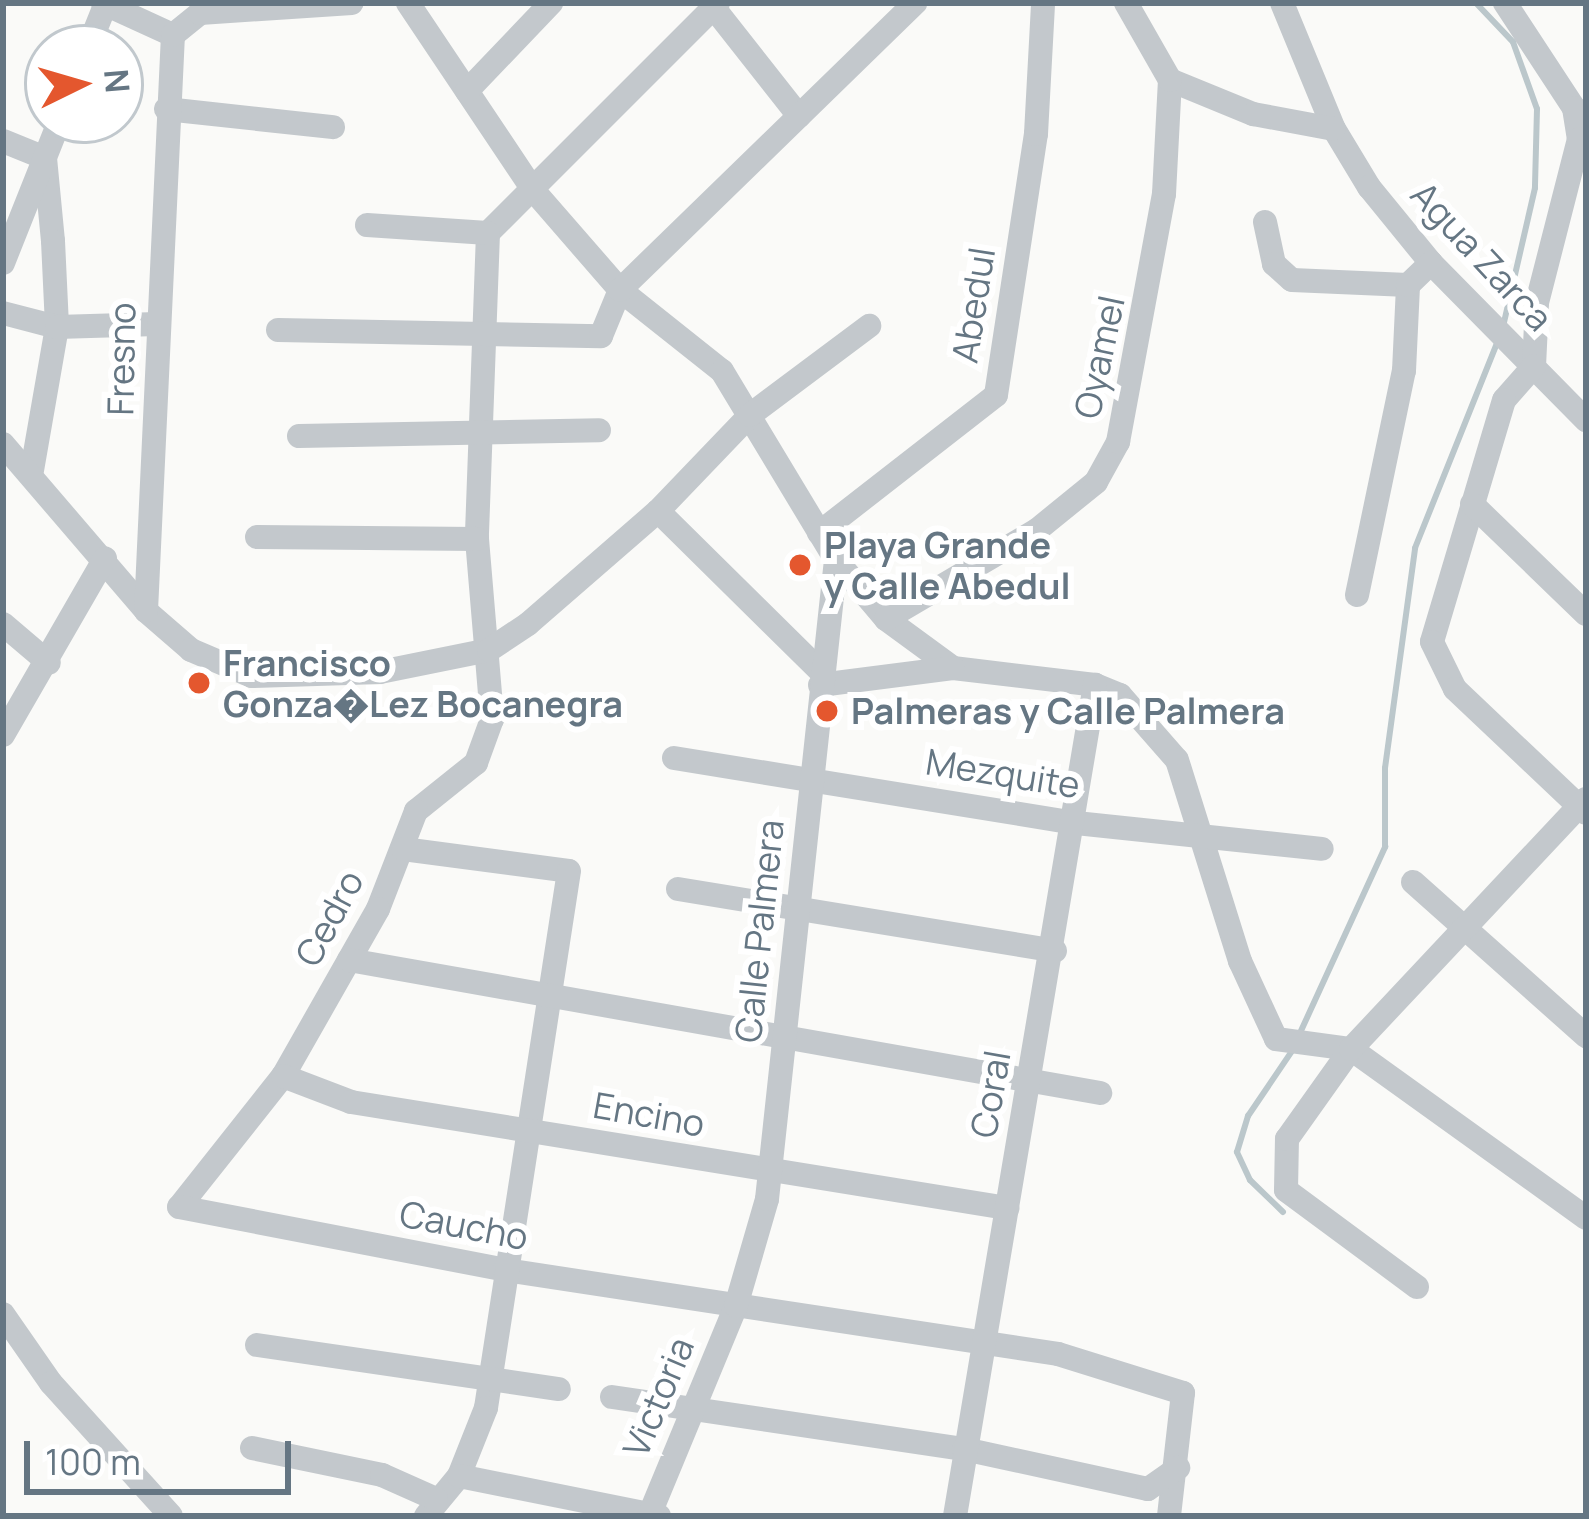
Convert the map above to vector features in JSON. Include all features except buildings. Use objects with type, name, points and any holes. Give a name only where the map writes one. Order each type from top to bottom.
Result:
[{"type":"street","points":[[105,3],[173,35],[200,14],[352,3]]},
{"type":"street","points":[[408,3],[535,191],[620,290],[722,370],[836,560],[886,619],[953,668]]},
{"type":"street","points":[[466,91],[551,3]]},
{"type":"street","points":[[278,330],[482,338],[601,335],[620,290],[915,3]]},
{"type":"street","name":"Abedul","points":[[819,533],[996,395],[1036,134],[1043,3]]},
{"type":"street","points":[[1126,3],[1169,80],[1253,113],[1334,128]]},
{"type":"street","name":"Agua Zarca","points":[[1282,3],[1334,128],[1369,187],[1432,263],[1493,318],[1584,413]]},
{"type":"street","points":[[367,225],[488,233],[535,191],[714,4],[800,116]]},
{"type":"street","points":[[1417,1287],[1286,1190],[1287,1138],[1351,1049],[1584,806],[1454,689],[1432,642],[1504,400],[1529,357],[1537,303],[1579,139],[1574,108],[1517,7]]},
{"type":"street","name":"Fresno","points":[[146,611],[173,35]]},
{"type":"street","name":"Oyamel","points":[[886,619],[1037,530],[1096,482],[1118,442],[1164,194],[1169,80]]},
{"type":"street","points":[[166,109],[333,127]]},
{"type":"street","points":[[3,141],[46,158]]},
{"type":"street","points":[[3,263],[51,144]]},
{"type":"street","points":[[32,470],[57,327],[46,158]]},
{"type":"street","points":[[1265,222],[1274,264],[1292,280],[1408,285]]},
{"type":"street","name":"Cedro","points":[[179,1207],[283,1076],[349,960],[403,849],[416,811],[476,763],[492,719],[477,539],[488,233]]},
{"type":"street","points":[[1357,595],[1404,371],[1408,285],[1432,263]]},
{"type":"street","points":[[3,313],[57,327],[157,324]]},
{"type":"street","points":[[3,444],[32,470],[146,611],[191,650],[252,676],[380,672],[488,650],[658,511],[750,415],[869,326]]},
{"type":"street","points":[[299,436],[479,439],[599,430]]},
{"type":"street","points":[[1472,504],[1586,614]]},
{"type":"street","points":[[658,511],[821,679],[953,668],[1095,685],[1120,695],[1178,760],[1206,833],[1240,961],[1276,1039],[1305,1048],[1351,1049],[1586,1218]]},
{"type":"street","points":[[257,537],[477,539]]},
{"type":"street","points":[[3,735],[49,663],[105,558]]},
{"type":"street","name":"Calle Palmera","points":[[736,1306],[772,1172],[836,560]]},
{"type":"street","points":[[3,625],[49,663]]},
{"type":"street","name":"Coral","points":[[956,1516],[982,1342],[1055,951],[1095,685]]},
{"type":"street","name":"Mezquite","points":[[674,758],[811,776],[1076,823],[1206,833],[1322,849]]},
{"type":"street","points":[[253,1448],[382,1475],[431,1508],[459,1475],[491,1379],[569,872],[403,849]]},
{"type":"street","points":[[1414,882],[1586,1036]]},
{"type":"street","points":[[678,889],[1055,951]]},
{"type":"street","points":[[349,960],[552,1001],[1100,1093]]},
{"type":"street","name":"Encino","points":[[283,1076],[351,1102],[1007,1208]]},
{"type":"street","name":"Caucho","points":[[179,1207],[505,1270],[1058,1354],[1184,1393],[1178,1468]]},
{"type":"street","name":"Victoria","points":[[652,1515],[689,1410],[736,1306]]},
{"type":"street","points":[[3,1314],[51,1383],[171,1516]]},
{"type":"street","points":[[257,1345],[559,1389]]},
{"type":"street","points":[[612,1397],[964,1449],[1148,1489],[1178,1468]]},
{"type":"street","points":[[1169,1516],[1178,1468]]},
{"type":"street","points":[[459,1475],[652,1515]]},
{"type":"waterway","points":[[1476,3],[1513,42],[1537,109],[1535,188],[1503,327]]},
{"type":"waterway","points":[[1300,1033],[1385,847],[1385,768],[1415,548],[1498,340]]},
{"type":"waterway","points":[[1283,1212],[1250,1180],[1237,1152],[1248,1116],[1292,1051]]},
{"type":"place","name":"Playa Grande y Calle Abedul","points":[[800,565]]},
{"type":"place","name":"Francisco Gonza�Lez Bocanegra","points":[[199,683]]},
{"type":"place","name":"Palmeras y Calle Palmera","points":[[827,711]]}]
